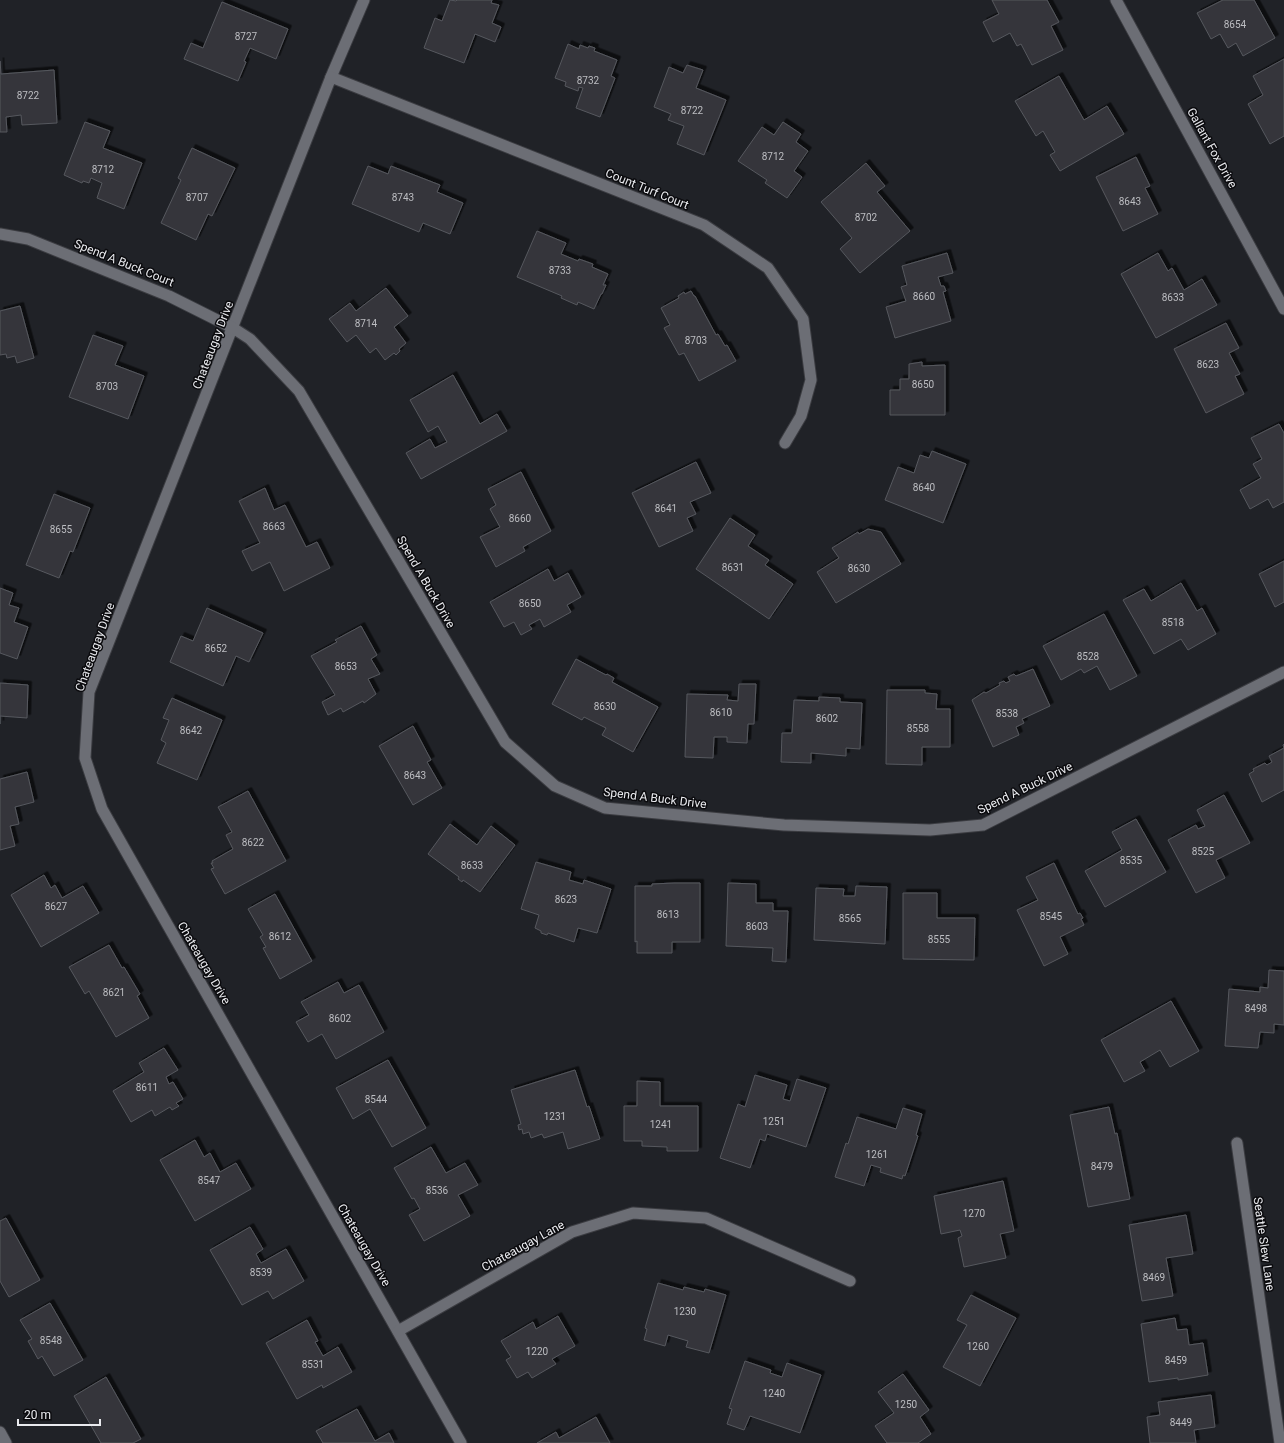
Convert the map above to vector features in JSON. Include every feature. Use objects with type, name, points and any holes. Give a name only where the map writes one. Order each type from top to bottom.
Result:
[{"type":"street","name":"Chateaugay Drive","points":[[364,0],[331,77],[89,692],[85,758],[102,809],[462,1443]]},
{"type":"street","name":"Gallant Fox Drive","points":[[1116,0],[1284,309]]},
{"type":"street","name":"Count Turf Court","points":[[331,77],[704,225],[768,268],[804,319],[811,380],[801,416],[785,443]]},
{"type":"street","name":"Spend A Buck Court","points":[[0,234],[28,239],[169,296],[233,328]]},
{"type":"street","name":"Spend A Buck Drive","points":[[233,328],[250,339],[299,391],[505,742],[555,786],[605,808],[784,825],[930,830],[984,825],[1284,672]]},
{"type":"street","name":"Seattle Slew Lane","points":[[1237,1143],[1280,1443]]},
{"type":"street","name":"Chateaugay Lane","points":[[398,1331],[572,1232],[633,1213],[706,1218],[850,1281]]},
{"type":"street","points":[[0,1432],[6,1443]]},
{"type":"building","points":[[450,0],[492,0],[491,3],[499,5],[492,23],[501,27],[495,42],[475,34],[464,63],[424,48],[435,18],[442,21]]},
{"type":"building","points":[[992,0],[1047,0],[1059,22],[1051,26],[1063,50],[1032,65],[1021,44],[1017,46],[1010,33],[993,42],[983,22],[999,14]]},
{"type":"building","points":[[1223,0],[1254,0],[1275,38],[1243,56],[1236,43],[1228,48],[1220,34],[1211,39],[1197,13]]},
{"type":"building","points":[[222,2],[288,29],[276,59],[250,48],[238,81],[184,59],[191,43],[203,48]]},
{"type":"building","points":[[568,44],[579,49],[580,45],[588,48],[589,46],[595,48],[594,51],[617,60],[611,76],[615,78],[600,117],[576,108],[583,88],[579,87],[578,91],[565,86],[566,82],[555,78]]},
{"type":"building","points":[[1284,59],[1284,136],[1270,144],[1248,104],[1263,95],[1253,76]]},
{"type":"building","points":[[0,61],[1,74],[54,70],[57,123],[22,125],[21,115],[6,117],[7,132],[0,132]]},
{"type":"building","points":[[687,65],[703,70],[696,88],[726,100],[704,155],[677,144],[684,126],[668,120],[671,114],[654,107],[669,67],[683,73]]},
{"type":"building","points":[[1059,76],[1084,120],[1107,106],[1124,134],[1060,171],[1050,155],[1055,152],[1043,131],[1036,136],[1015,101]]},
{"type":"building","points":[[85,122],[110,131],[103,148],[142,163],[124,209],[97,198],[102,183],[91,178],[89,183],[83,181],[82,183],[64,175]]},
{"type":"building","points":[[783,122],[801,134],[796,142],[808,151],[794,171],[802,177],[787,198],[765,183],[767,180],[738,161],[762,127],[774,135]]},
{"type":"building","points":[[192,148],[235,168],[212,216],[208,214],[196,240],[161,223],[181,180],[178,178]]},
{"type":"building","points":[[1136,157],[1150,186],[1145,188],[1158,214],[1123,231],[1096,177]]},
{"type":"building","points":[[866,163],[885,186],[877,192],[910,231],[860,273],[840,249],[852,238],[821,202]]},
{"type":"building","points":[[368,166],[388,174],[391,166],[440,185],[437,192],[463,203],[450,234],[423,223],[419,232],[352,204]]},
{"type":"building","points":[[537,231],[566,243],[561,254],[578,261],[579,259],[593,264],[592,267],[608,274],[603,285],[606,285],[594,309],[578,302],[577,305],[561,298],[562,296],[517,277]]},
{"type":"building","points":[[947,253],[953,273],[938,277],[941,286],[944,286],[946,291],[943,292],[951,321],[895,338],[886,307],[906,301],[901,287],[907,285],[902,266]]},
{"type":"building","points":[[1158,253],[1168,271],[1172,268],[1184,290],[1202,279],[1217,305],[1156,338],[1121,274]]},
{"type":"building","points":[[386,288],[408,316],[394,327],[406,343],[399,349],[400,351],[396,355],[394,353],[385,360],[376,348],[370,353],[356,335],[347,342],[329,319],[350,303],[356,311]]},
{"type":"building","points":[[691,291],[716,335],[718,334],[725,346],[727,345],[736,361],[699,381],[684,353],[679,355],[664,328],[670,325],[661,308],[679,298],[678,296],[684,292],[685,294]]},
{"type":"building","points":[[20,306],[34,358],[17,363],[15,356],[7,358],[6,354],[0,355],[0,311]]},
{"type":"building","points":[[1226,323],[1239,348],[1229,353],[1240,374],[1235,376],[1244,394],[1206,413],[1174,349]]},
{"type":"building","points":[[93,335],[123,346],[115,365],[144,376],[128,419],[69,397]]},
{"type":"building","points":[[922,362],[922,366],[945,365],[945,415],[890,415],[890,390],[900,390],[900,379],[909,379],[909,364]]},
{"type":"building","points":[[453,375],[480,424],[497,414],[507,431],[421,479],[406,453],[430,439],[435,448],[447,442],[438,426],[428,432],[410,400]]},
{"type":"building","points":[[1279,424],[1284,433],[1284,502],[1273,508],[1268,499],[1250,509],[1240,490],[1261,478],[1253,464],[1262,459],[1251,438]]},
{"type":"building","points":[[932,451],[966,464],[943,523],[885,500],[898,467],[914,473],[920,455],[929,458]]},
{"type":"building","points":[[696,462],[711,493],[690,502],[696,514],[687,518],[693,531],[659,547],[632,493]]},
{"type":"building","points":[[521,472],[551,531],[523,547],[525,551],[496,567],[480,537],[500,527],[490,509],[496,505],[488,489]]},
{"type":"building","points":[[265,488],[274,510],[285,505],[306,547],[317,542],[330,568],[284,591],[270,562],[252,571],[242,551],[260,543],[239,501]]},
{"type":"building","points":[[54,494],[90,508],[73,552],[70,551],[59,578],[26,565]]},
{"type":"building","points":[[730,518],[755,535],[748,546],[769,560],[765,565],[793,584],[769,619],[696,569]]},
{"type":"building","points":[[868,529],[881,532],[901,564],[836,603],[817,572],[839,558],[832,548],[858,532],[859,534]]},
{"type":"building","points":[[1284,561],[1284,602],[1275,607],[1259,574]]},
{"type":"building","points":[[548,569],[554,581],[568,573],[581,597],[567,605],[571,612],[544,627],[540,619],[529,625],[532,629],[521,635],[514,622],[504,627],[490,602]]},
{"type":"building","points":[[1181,583],[1197,611],[1202,608],[1216,634],[1188,650],[1181,639],[1154,654],[1123,600],[1144,589],[1151,601]]},
{"type":"building","points":[[0,588],[13,593],[9,605],[19,608],[14,622],[28,627],[17,659],[0,653]]},
{"type":"building","points":[[207,608],[263,633],[249,662],[236,656],[223,686],[170,662],[181,636],[193,641]]},
{"type":"building","points":[[1104,614],[1137,676],[1110,690],[1097,666],[1084,673],[1081,669],[1061,680],[1043,646]]},
{"type":"building","points":[[361,626],[377,655],[371,659],[380,674],[368,679],[376,694],[364,703],[363,701],[343,712],[341,708],[328,715],[322,702],[335,695],[311,656],[337,642],[335,640]]},
{"type":"building","points":[[576,659],[614,678],[612,682],[658,707],[633,752],[602,735],[606,728],[584,717],[582,720],[552,704]]},
{"type":"building","points":[[1033,669],[1050,706],[1022,719],[1024,723],[1016,727],[1019,735],[993,747],[972,700],[984,692],[986,693],[1000,685],[999,683],[1004,681],[1006,683],[1010,681],[1008,677],[1014,674],[1016,676]]},
{"type":"building","points":[[0,683],[28,685],[27,718],[0,716]]},
{"type":"building","points":[[739,684],[756,684],[754,724],[748,724],[747,743],[727,742],[727,737],[714,737],[713,758],[685,757],[687,694],[728,695],[727,700],[738,701]]},
{"type":"building","points":[[887,690],[925,690],[925,693],[937,694],[936,709],[950,709],[950,747],[922,747],[922,765],[886,764]]},
{"type":"building","points":[[819,697],[840,698],[840,702],[862,703],[860,749],[846,748],[846,756],[811,753],[811,763],[781,762],[782,733],[792,733],[794,700],[819,701]]},
{"type":"building","points":[[172,698],[222,720],[197,780],[157,763],[166,743],[161,740],[169,720],[163,718]]},
{"type":"building","points":[[413,726],[431,760],[427,762],[442,788],[413,805],[379,746]]},
{"type":"building","points":[[1284,748],[1284,790],[1262,802],[1249,774],[1254,771],[1253,769],[1265,763],[1267,765],[1272,762],[1269,756]]},
{"type":"building","points":[[27,772],[34,802],[15,807],[19,824],[10,826],[15,846],[0,850],[0,779]]},
{"type":"building","points":[[248,791],[286,861],[225,894],[211,869],[214,868],[211,863],[233,849],[226,835],[232,832],[218,807]]},
{"type":"building","points":[[1224,795],[1250,843],[1216,860],[1225,878],[1196,893],[1168,840],[1196,825],[1198,829],[1205,826],[1197,810]]},
{"type":"building","points":[[1136,819],[1166,872],[1105,907],[1085,871],[1122,850],[1112,832]]},
{"type":"building","points":[[450,824],[477,845],[491,826],[515,845],[480,892],[463,880],[462,882],[458,879],[459,877],[428,854]]},
{"type":"building","points":[[536,862],[571,872],[569,880],[583,884],[584,880],[611,889],[597,933],[578,928],[574,942],[548,933],[547,935],[541,933],[541,931],[535,928],[539,915],[521,909]]},
{"type":"building","points":[[1054,863],[1078,914],[1080,913],[1083,918],[1081,919],[1084,925],[1060,937],[1068,954],[1044,966],[1017,910],[1038,900],[1026,877]]},
{"type":"building","points":[[44,875],[51,888],[55,885],[62,898],[83,886],[99,913],[41,947],[11,895]]},
{"type":"building","points":[[700,883],[700,942],[672,942],[672,953],[637,953],[637,941],[635,942],[635,886],[652,886],[652,884]]},
{"type":"building","points":[[728,883],[756,884],[756,903],[773,903],[773,911],[788,911],[786,962],[772,961],[773,948],[726,946]]},
{"type":"building","points":[[856,886],[887,887],[885,944],[814,940],[816,888],[844,889],[843,896],[855,896]]},
{"type":"building","points":[[903,893],[937,893],[937,918],[975,918],[974,960],[903,959]]},
{"type":"building","points":[[275,894],[312,961],[280,979],[263,948],[266,947],[260,937],[263,935],[248,909]]},
{"type":"building","points":[[109,945],[122,968],[124,967],[140,994],[137,996],[149,1018],[116,1037],[89,991],[85,994],[69,967]]},
{"type":"building","points":[[1269,970],[1284,971],[1284,1025],[1274,1024],[1274,1033],[1260,1032],[1258,1048],[1225,1046],[1229,989],[1260,992],[1260,987],[1268,988]]},
{"type":"building","points":[[338,982],[344,993],[359,985],[384,1032],[336,1059],[322,1034],[308,1042],[296,1022],[309,1015],[301,1002]]},
{"type":"building","points":[[1171,1001],[1199,1051],[1170,1067],[1160,1050],[1140,1062],[1145,1071],[1124,1082],[1101,1040]]},
{"type":"building","points":[[164,1048],[178,1070],[166,1077],[169,1084],[173,1082],[183,1099],[176,1103],[179,1106],[172,1110],[170,1107],[155,1116],[152,1110],[131,1122],[113,1091],[144,1072],[139,1063]]},
{"type":"building","points":[[388,1060],[426,1128],[392,1147],[370,1109],[353,1119],[336,1088]]},
{"type":"building","points":[[575,1070],[587,1107],[589,1106],[600,1139],[568,1149],[563,1132],[544,1138],[542,1134],[531,1138],[529,1132],[523,1134],[522,1129],[519,1130],[518,1125],[521,1124],[511,1090]]},
{"type":"building","points":[[755,1075],[787,1085],[783,1099],[790,1101],[797,1079],[826,1088],[806,1147],[767,1134],[765,1141],[760,1139],[750,1168],[720,1158],[738,1104],[745,1107]]},
{"type":"building","points":[[637,1081],[660,1082],[660,1106],[698,1106],[698,1151],[667,1151],[667,1147],[642,1146],[642,1141],[624,1141],[624,1106],[637,1106]]},
{"type":"building","points":[[1109,1107],[1115,1134],[1117,1133],[1130,1199],[1088,1207],[1070,1115]]},
{"type":"building","points":[[903,1108],[922,1114],[916,1135],[918,1136],[905,1176],[903,1175],[902,1179],[880,1172],[881,1168],[871,1165],[864,1186],[835,1177],[846,1143],[848,1144],[857,1117],[896,1129]]},
{"type":"building","points":[[195,1140],[204,1157],[210,1153],[220,1172],[236,1163],[251,1189],[195,1221],[160,1160]]},
{"type":"building","points":[[431,1147],[446,1173],[465,1163],[478,1185],[458,1195],[470,1216],[424,1241],[409,1215],[420,1209],[414,1198],[412,1199],[394,1168]]},
{"type":"building","points":[[1003,1181],[1014,1231],[1000,1234],[1006,1258],[964,1267],[958,1238],[962,1236],[960,1230],[941,1234],[934,1196]]},
{"type":"building","points":[[1186,1215],[1193,1254],[1166,1258],[1173,1296],[1142,1301],[1129,1225]]},
{"type":"building","points":[[6,1218],[40,1280],[9,1297],[0,1281],[0,1221]]},
{"type":"building","points":[[250,1227],[263,1249],[256,1254],[261,1263],[286,1249],[304,1281],[273,1299],[268,1291],[242,1305],[210,1250]]},
{"type":"building","points":[[658,1283],[683,1290],[684,1287],[704,1292],[705,1289],[726,1295],[709,1353],[686,1347],[688,1341],[668,1335],[665,1346],[644,1340],[647,1329],[645,1328]]},
{"type":"building","points":[[971,1295],[1016,1318],[980,1386],[943,1367],[967,1325],[957,1320]]},
{"type":"building","points":[[50,1303],[83,1360],[54,1376],[42,1356],[38,1359],[28,1341],[32,1339],[20,1320]]},
{"type":"building","points":[[558,1316],[575,1346],[552,1359],[556,1364],[532,1378],[528,1372],[517,1378],[506,1360],[511,1357],[501,1341],[533,1322],[536,1329]]},
{"type":"building","points":[[1175,1318],[1177,1330],[1187,1329],[1189,1345],[1203,1343],[1208,1375],[1178,1380],[1178,1378],[1149,1382],[1141,1324]]},
{"type":"building","points":[[307,1320],[318,1341],[315,1342],[323,1356],[338,1347],[352,1372],[323,1388],[322,1385],[297,1399],[266,1343]]},
{"type":"building","points":[[745,1361],[771,1370],[770,1373],[782,1377],[787,1363],[821,1375],[800,1433],[750,1416],[744,1430],[727,1424],[732,1409],[729,1408]]},
{"type":"building","points":[[903,1374],[929,1410],[920,1417],[931,1434],[918,1443],[887,1443],[875,1426],[894,1413],[878,1392]]},
{"type":"building","points":[[106,1377],[141,1439],[133,1443],[101,1443],[74,1396]]},
{"type":"building","points":[[1211,1395],[1215,1427],[1194,1430],[1196,1443],[1150,1443],[1147,1417],[1160,1415],[1158,1402]]},
{"type":"building","points":[[357,1409],[375,1441],[389,1433],[394,1443],[323,1443],[316,1431]]},
{"type":"building","points":[[596,1417],[610,1443],[537,1443],[556,1432],[559,1438]]}]
